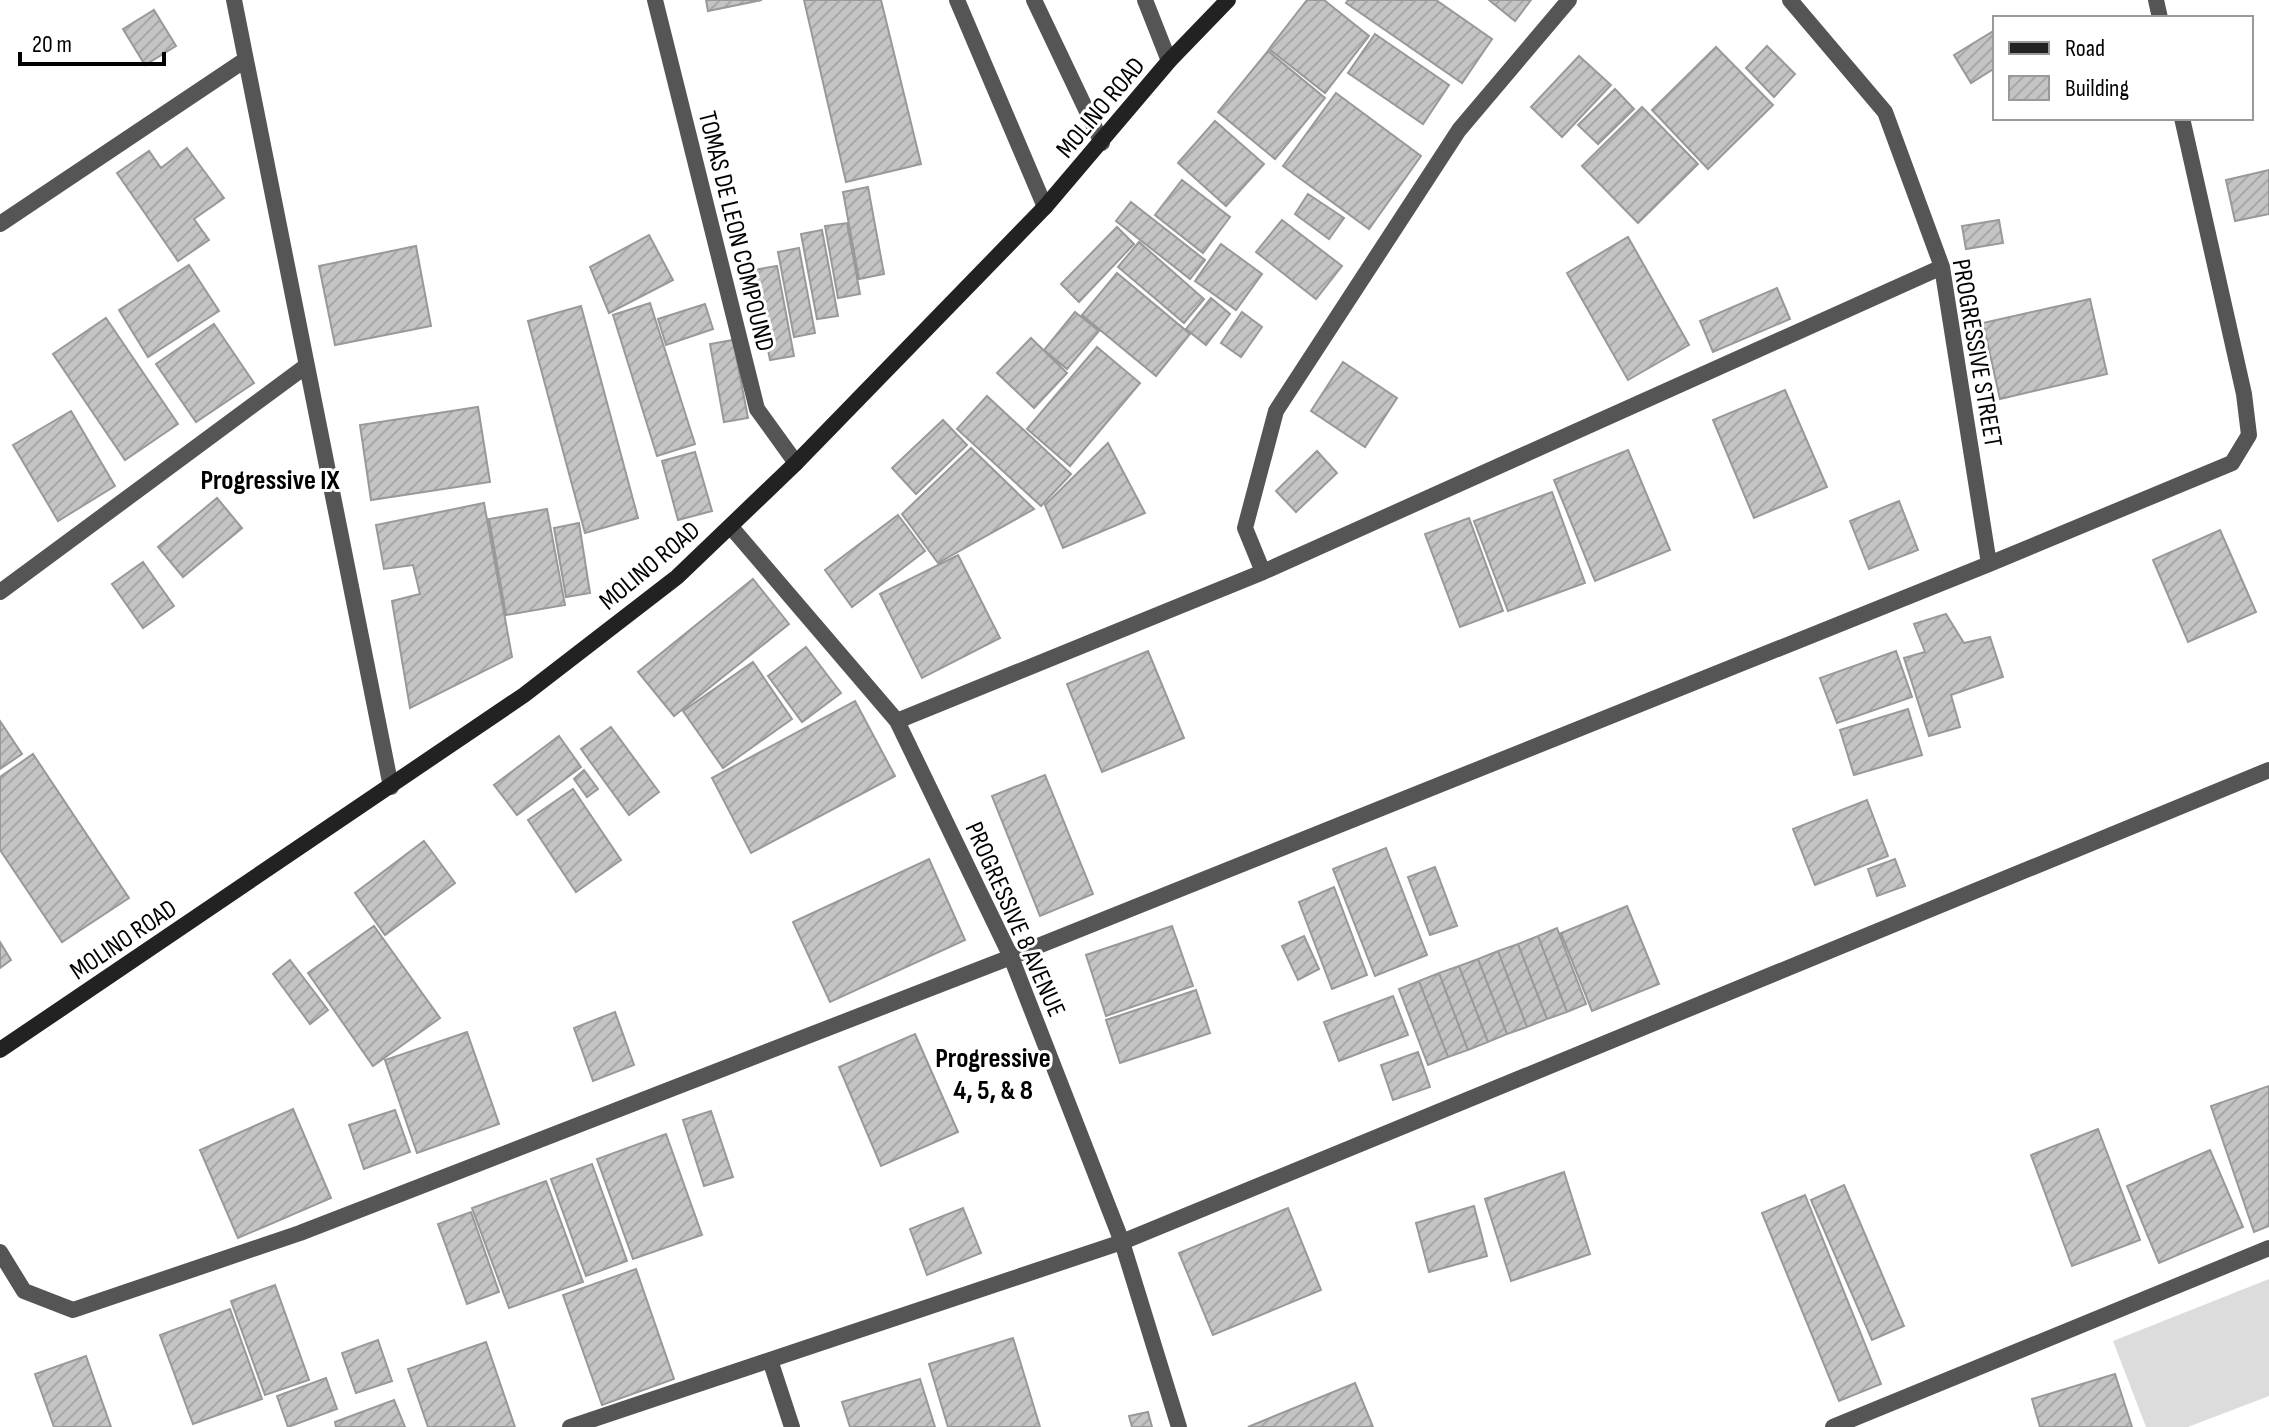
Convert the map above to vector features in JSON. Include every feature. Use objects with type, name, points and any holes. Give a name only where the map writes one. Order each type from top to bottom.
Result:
[{"type":"main road","name":"MOLINO ROAD","points":[[0,1050],[524,695],[677,577],[796,463],[1045,207],[1169,61],[1226,1]]},
{"type":"street","points":[[234,0],[391,787]]},
{"type":"street","name":"TOMAS DE LEON COMPOUND","points":[[655,0],[757,409],[796,463]]},
{"type":"street","points":[[957,0],[1045,207]]},
{"type":"street","points":[[1034,0],[1102,143]]},
{"type":"street","points":[[1145,0],[1169,61]]},
{"type":"street","points":[[1263,572],[1245,528],[1276,411],[1459,130],[1569,0]]},
{"type":"street","name":"PROGRESSIVE STREET","points":[[1790,0],[1885,112],[1942,267],[1989,564]]},
{"type":"street","points":[[0,224],[245,60]]},
{"type":"street","points":[[0,1252],[24,1291],[73,1310],[300,1233],[1011,957],[1989,564],[2232,463],[2249,435],[2244,394],[2182,120]]},
{"type":"street","points":[[897,721],[1263,572],[1942,267]]},
{"type":"street","points":[[0,592],[306,366]]},
{"type":"street","name":"PROGRESSIVE 8 AVENUE","points":[[731,527],[897,721],[1011,957],[1122,1242],[1179,1427]]},
{"type":"street","points":[[570,1427],[1122,1242],[2269,770]]},
{"type":"street","points":[[1833,1427],[2269,1248]]},
{"type":"street","points":[[770,1360],[792,1427]]},
{"type":"shaded area","points":[[2269,1279],[2269,1396],[2188,1427],[2146,1427],[2113,1341]]},
{"type":"building","points":[[706,0],[762,0],[708,11]]},
{"type":"building","points":[[804,0],[881,0],[921,164],[846,182]]},
{"type":"building","points":[[1307,0],[1324,0],[1369,36],[1325,93],[1269,49]]},
{"type":"building","points":[[1348,0],[1436,0],[1492,39],[1462,83],[1346,3]]},
{"type":"building","points":[[1489,0],[1531,0],[1515,21]]},
{"type":"building","points":[[154,10],[176,46],[145,65],[123,29]]},
{"type":"building","points":[[1993,31],[1993,69],[1971,83],[1954,55]]},
{"type":"building","points":[[1375,34],[1449,85],[1423,124],[1348,73]]},
{"type":"building","points":[[1767,46],[1795,74],[1774,97],[1746,68]]},
{"type":"building","points":[[1716,47],[1773,105],[1708,169],[1652,110]]},
{"type":"building","points":[[1268,51],[1325,98],[1275,159],[1218,112]]},
{"type":"building","points":[[1579,56],[1611,85],[1562,137],[1531,107]]},
{"type":"building","points":[[1615,89],[1634,109],[1598,144],[1578,125]]},
{"type":"building","points":[[1336,93],[1421,156],[1369,229],[1283,166]]},
{"type":"building","points":[[1642,107],[1698,164],[1638,223],[1582,166]]},
{"type":"building","points":[[1215,121],[1264,164],[1226,206],[1178,163]]},
{"type":"building","points":[[187,148],[224,198],[194,219],[209,240],[178,261],[117,173],[149,151],[161,168]]},
{"type":"building","points":[[2269,170],[2269,214],[2235,221],[2226,180]]},
{"type":"building","points":[[1182,180],[1230,217],[1203,253],[1155,215]]},
{"type":"building","points":[[868,187],[884,274],[859,279],[843,192]]},
{"type":"building","points":[[1308,194],[1344,218],[1329,239],[1295,214]]},
{"type":"building","points":[[1131,202],[1205,260],[1190,279],[1116,221]]},
{"type":"building","points":[[1282,220],[1342,266],[1316,299],[1256,252]]},
{"type":"building","points":[[1999,220],[2003,243],[1966,249],[1962,226]]},
{"type":"building","points":[[847,223],[860,294],[838,298],[825,226]]},
{"type":"building","points":[[1117,227],[1134,244],[1079,302],[1061,284]]},
{"type":"building","points":[[822,230],[838,316],[817,319],[801,234]]},
{"type":"building","points":[[649,235],[673,280],[609,313],[590,267]]},
{"type":"building","points":[[1628,237],[1689,345],[1628,380],[1567,273]]},
{"type":"building","points":[[1139,242],[1204,299],[1184,323],[1118,267]]},
{"type":"building","points":[[1221,244],[1262,274],[1236,310],[1195,281]]},
{"type":"building","points":[[416,246],[431,326],[335,345],[319,266]]},
{"type":"building","points":[[799,248],[815,333],[794,337],[778,252]]},
{"type":"building","points":[[189,265],[219,311],[148,357],[119,310]]},
{"type":"building","points":[[777,266],[794,356],[770,360],[753,270]]},
{"type":"building","points":[[1117,273],[1190,334],[1156,376],[1082,315]]},
{"type":"building","points":[[1777,288],[1790,319],[1713,352],[1700,321]]},
{"type":"building","points":[[1211,298],[1230,314],[1206,345],[1186,329]]},
{"type":"building","points":[[2090,299],[2107,374],[2000,399],[1983,323]]},
{"type":"building","points":[[650,303],[695,444],[657,456],[613,315]]},
{"type":"building","points":[[705,304],[713,329],[666,345],[658,319]]},
{"type":"building","points":[[581,306],[638,518],[585,533],[528,321]]},
{"type":"building","points":[[1075,312],[1099,331],[1067,369],[1044,350]]},
{"type":"building","points":[[1242,312],[1262,327],[1241,357],[1221,343]]},
{"type":"building","points":[[106,318],[178,424],[125,460],[53,354]]},
{"type":"building","points":[[214,324],[254,383],[196,422],[156,364]]},
{"type":"building","points":[[1031,338],[1067,373],[1034,408],[997,373]]},
{"type":"building","points":[[733,340],[748,418],[724,422],[710,344]]},
{"type":"building","points":[[1097,347],[1140,383],[1070,466],[1027,429]]},
{"type":"building","points":[[1343,362],[1397,398],[1365,447],[1311,411]]},
{"type":"building","points":[[1785,390],[1827,487],[1754,518],[1713,420]]},
{"type":"building","points":[[987,396],[1071,474],[1041,506],[957,429]]},
{"type":"building","points":[[478,407],[490,482],[371,500],[360,425]]},
{"type":"building","points":[[71,411],[115,486],[58,521],[13,445]]},
{"type":"building","points":[[943,420],[967,445],[916,494],[892,468]]},
{"type":"building","points":[[1108,443],[1145,513],[1063,548],[1045,505]]},
{"type":"building","points":[[971,448],[1034,509],[938,563],[902,514]]},
{"type":"building","points":[[1628,450],[1670,550],[1595,581],[1554,480]]},
{"type":"building","points":[[1317,451],[1337,473],[1296,512],[1276,491]]},
{"type":"building","points":[[695,452],[712,511],[678,520],[662,461]]},
{"type":"building","points":[[1552,492],[1585,583],[1508,611],[1474,521]]},
{"type":"building","points":[[217,498],[242,528],[183,577],[158,547]]},
{"type":"building","points":[[1899,501],[1918,550],[1869,569],[1850,521]]},
{"type":"building","points":[[484,503],[512,657],[410,708],[392,601],[420,594],[413,565],[384,569],[376,525]]},
{"type":"building","points":[[547,509],[565,605],[506,615],[489,519]]},
{"type":"building","points":[[898,515],[925,551],[852,607],[825,570]]},
{"type":"building","points":[[1469,518],[1503,611],[1460,627],[1425,534]]},
{"type":"building","points":[[579,523],[590,593],[566,597],[554,528]]},
{"type":"building","points":[[2220,530],[2256,612],[2188,642],[2153,560]]},
{"type":"building","points":[[958,555],[1000,638],[922,678],[880,594]]},
{"type":"building","points":[[143,562],[174,606],[143,628],[112,584]]},
{"type":"building","points":[[753,579],[789,624],[674,716],[638,672]]},
{"type":"building","points":[[1946,614],[1964,643],[1990,637],[2003,677],[1951,695],[1960,727],[1929,736],[1904,658],[1925,652],[1914,624]]},
{"type":"building","points":[[806,647],[841,693],[802,722],[768,676]]},
{"type":"building","points":[[1148,651],[1184,738],[1102,772],[1067,684]]},
{"type":"building","points":[[1896,651],[1912,697],[1837,723],[1820,678]]},
{"type":"building","points":[[753,662],[792,719],[723,768],[683,711]]},
{"type":"building","points":[[855,701],[895,776],[751,853],[712,778]]},
{"type":"building","points":[[1908,709],[1922,755],[1854,775],[1840,730]]},
{"type":"building","points":[[0,721],[22,754],[0,769]]},
{"type":"building","points":[[611,727],[659,792],[629,815],[581,749]]},
{"type":"building","points":[[559,736],[581,767],[517,815],[494,785]]},
{"type":"building","points":[[33,754],[129,898],[62,942],[0,850],[0,777]]},
{"type":"building","points":[[584,770],[598,789],[587,797],[574,779]]},
{"type":"building","points":[[1045,775],[1093,894],[1040,916],[992,796]]},
{"type":"building","points":[[573,789],[621,860],[576,892],[528,820]]},
{"type":"building","points":[[1867,800],[1888,856],[1815,885],[1793,829]]},
{"type":"building","points":[[424,841],[455,883],[385,935],[355,893]]},
{"type":"building","points":[[1386,848],[1427,955],[1375,976],[1333,869]]},
{"type":"building","points":[[929,859],[965,940],[830,1002],[793,922]]},
{"type":"building","points":[[1895,859],[1905,886],[1877,896],[1868,869]]},
{"type":"building","points":[[1435,867],[1457,926],[1430,935],[1408,877]]},
{"type":"building","points":[[1334,887],[1367,975],[1332,989],[1299,902]]},
{"type":"building","points":[[1627,906],[1659,984],[1592,1011],[1561,933]]},
{"type":"building","points":[[374,926],[440,1018],[373,1066],[308,973]]},
{"type":"building","points":[[1172,926],[1193,986],[1106,1016],[1086,955]]},
{"type":"building","points":[[1557,928],[1586,1004],[1567,1012],[1538,936]]},
{"type":"building","points":[[1304,936],[1319,969],[1298,980],[1282,946]]},
{"type":"building","points":[[1538,936],[1567,1012],[1547,1019],[1518,944]]},
{"type":"building","points":[[0,942],[11,960],[0,968]]},
{"type":"building","points":[[1518,944],[1547,1019],[1527,1027],[1498,951]]},
{"type":"building","points":[[1498,951],[1527,1027],[1507,1034],[1478,959]]},
{"type":"building","points":[[1478,959],[1507,1034],[1488,1042],[1459,966]]},
{"type":"building","points":[[290,960],[328,1010],[310,1024],[273,974]]},
{"type":"building","points":[[1459,966],[1488,1042],[1468,1050],[1439,973]]},
{"type":"building","points":[[1439,973],[1468,1050],[1448,1057],[1419,981]]},
{"type":"building","points":[[1419,981],[1448,1057],[1428,1065],[1399,989]]},
{"type":"building","points":[[1196,990],[1210,1033],[1120,1063],[1106,1020]]},
{"type":"building","points":[[1393,996],[1408,1035],[1339,1061],[1324,1022]]},
{"type":"building","points":[[615,1012],[634,1065],[593,1081],[574,1028]]},
{"type":"building","points":[[467,1032],[499,1124],[417,1153],[385,1060]]},
{"type":"building","points":[[915,1034],[958,1132],[881,1166],[839,1067]]},
{"type":"building","points":[[1418,1052],[1430,1087],[1393,1100],[1381,1065]]},
{"type":"building","points":[[2269,1086],[2269,1226],[2254,1232],[2211,1106]]},
{"type":"building","points":[[293,1109],[331,1198],[238,1238],[200,1150]]},
{"type":"building","points":[[395,1110],[410,1152],[364,1169],[349,1125]]},
{"type":"building","points":[[711,1111],[733,1177],[704,1186],[683,1120]]},
{"type":"building","points":[[2098,1129],[2140,1240],[2072,1266],[2031,1155]]},
{"type":"building","points":[[666,1134],[702,1235],[633,1259],[597,1159]]},
{"type":"building","points":[[2210,1150],[2243,1227],[2159,1263],[2127,1186]]},
{"type":"building","points":[[592,1164],[627,1261],[586,1276],[551,1179]]},
{"type":"building","points":[[1564,1172],[1590,1254],[1511,1281],[1485,1199]]},
{"type":"building","points":[[546,1181],[583,1282],[509,1308],[472,1208]]},
{"type":"building","points":[[1844,1185],[1904,1326],[1872,1340],[1811,1200]]},
{"type":"building","points":[[1805,1195],[1881,1384],[1839,1401],[1762,1213]]},
{"type":"building","points":[[1474,1206],[1487,1256],[1429,1272],[1416,1223]]},
{"type":"building","points":[[963,1208],[981,1253],[927,1275],[910,1229]]},
{"type":"building","points":[[1288,1208],[1321,1290],[1213,1335],[1179,1253]]},
{"type":"building","points":[[471,1212],[499,1292],[467,1304],[438,1224]]},
{"type":"building","points":[[636,1269],[674,1379],[602,1405],[563,1295]]},
{"type":"building","points":[[275,1285],[309,1380],[265,1395],[231,1301]]},
{"type":"building","points":[[230,1309],[262,1399],[193,1424],[160,1335]]},
{"type":"building","points":[[1013,1338],[1040,1427],[948,1427],[929,1364]]},
{"type":"building","points":[[378,1340],[392,1381],[356,1393],[342,1353]]},
{"type":"building","points":[[486,1342],[515,1427],[428,1427],[408,1369]]},
{"type":"building","points":[[86,1356],[111,1427],[54,1427],[35,1374]]},
{"type":"building","points":[[2115,1374],[2132,1427],[2040,1427],[2032,1399]]},
{"type":"building","points":[[326,1378],[337,1409],[288,1427],[277,1396]]},
{"type":"building","points":[[920,1379],[935,1427],[850,1427],[842,1402]]},
{"type":"building","points":[[1355,1383],[1373,1427],[1248,1427]]},
{"type":"building","points":[[394,1400],[405,1427],[336,1427],[335,1422]]},
{"type":"building","points":[[1148,1412],[1152,1427],[1132,1427],[1129,1416]]},
{"type":"district","name":"Progressive IX","points":[[270,479]]},
{"type":"district","name":"Progressive 4, 5, & 8","points":[[993,1073]]}]
